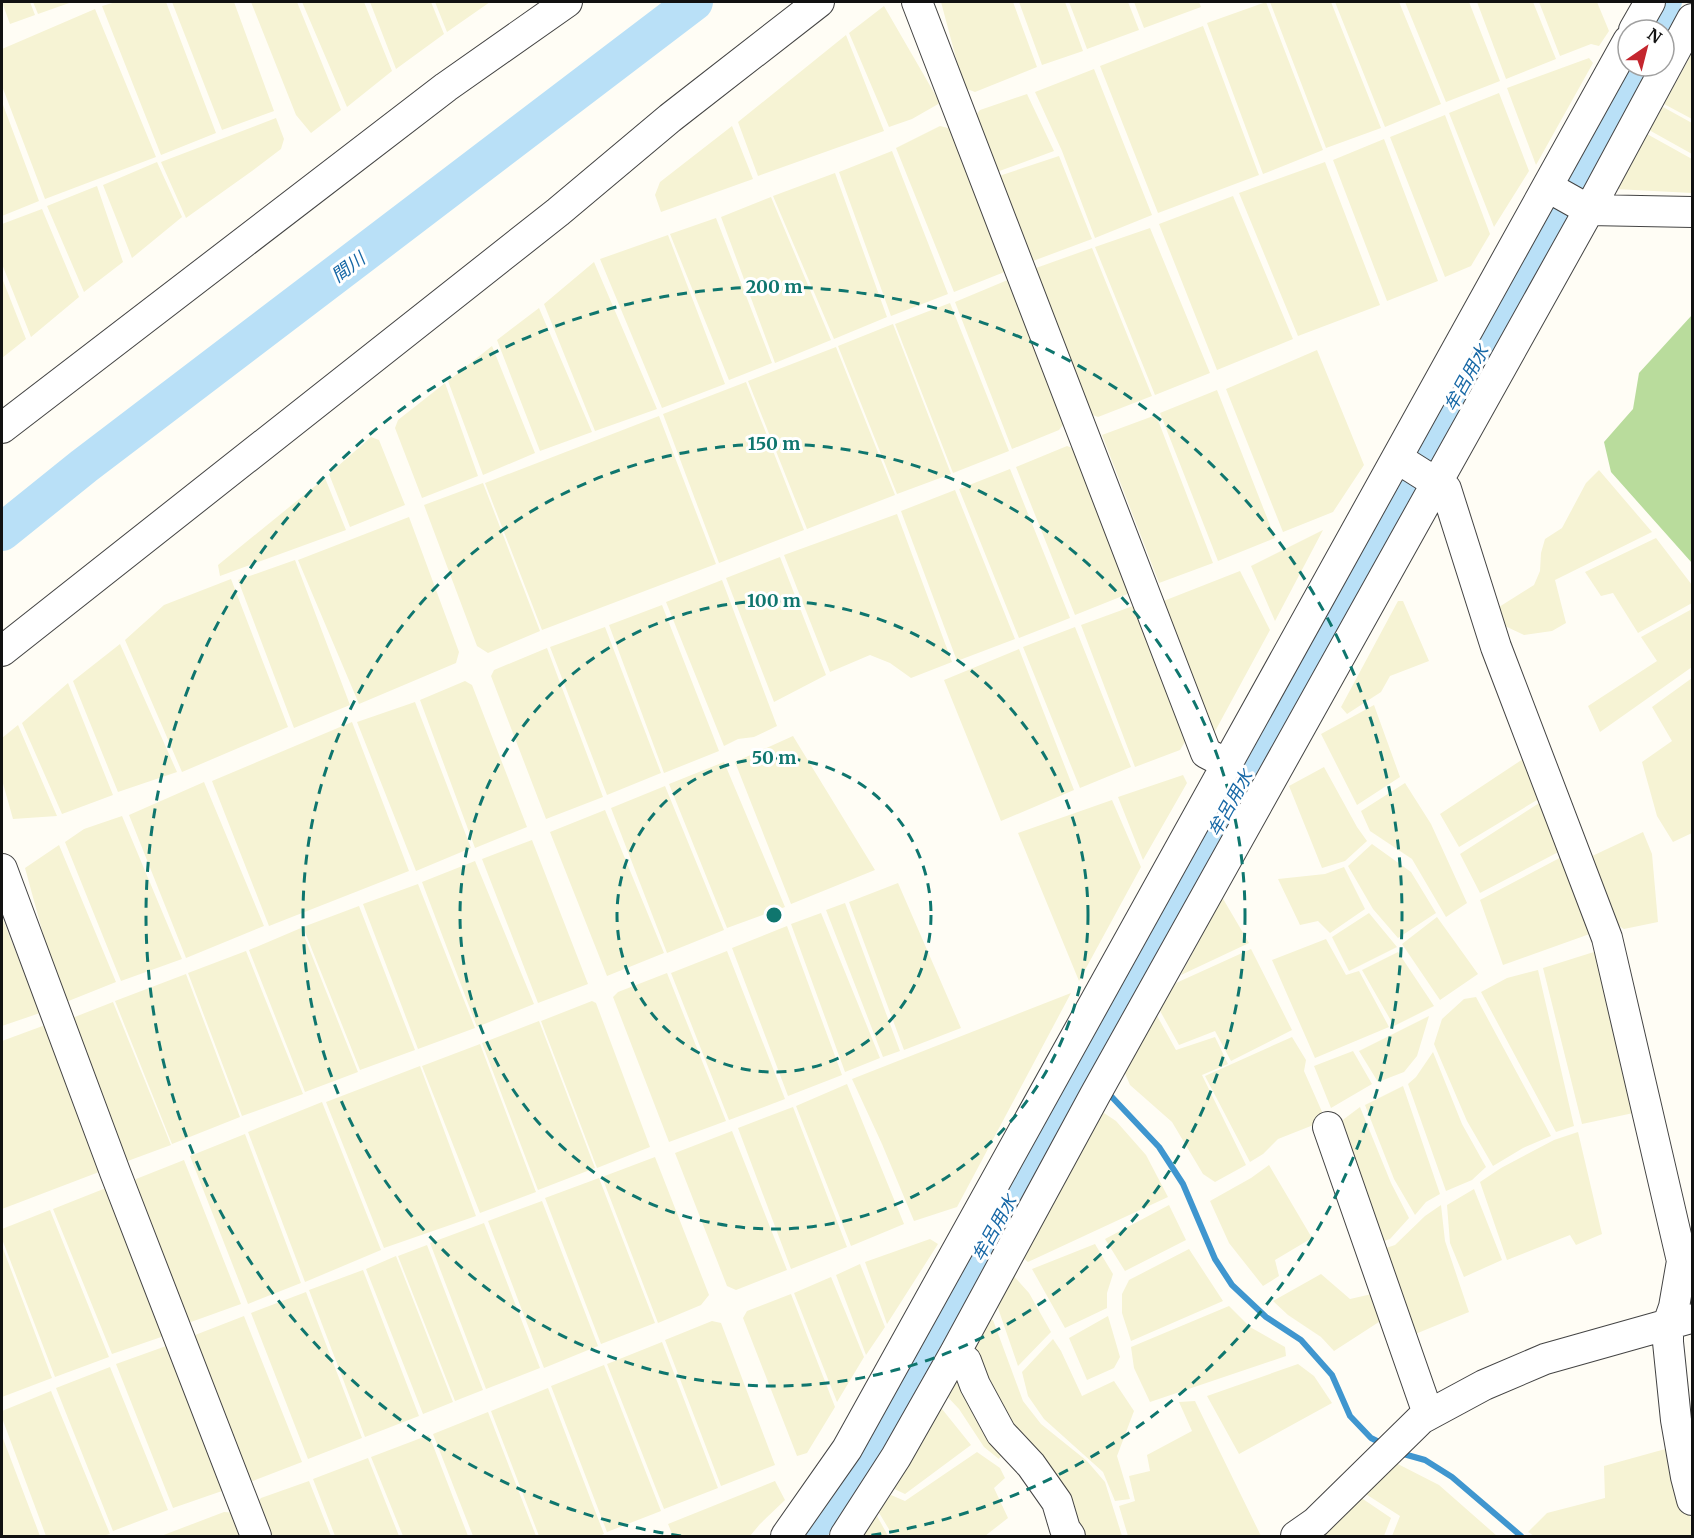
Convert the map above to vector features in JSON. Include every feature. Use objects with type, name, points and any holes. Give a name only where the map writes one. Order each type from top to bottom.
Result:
[{"type":"street","points":[[2,428],[446,87],[567,2]]},
{"type":"street","points":[[2,651],[558,212],[670,118],[819,2]]},
{"type":"street","points":[[917,2],[1206,753],[1227,764]]},
{"type":"street","points":[[1641,18],[1650,2]]},
{"type":"street","points":[[786,1536],[847,1449],[1091,1069],[1433,480],[1692,19]]},
{"type":"street","points":[[845,1536],[896,1457],[955,1353],[1091,1069],[1227,764],[1400,461],[1551,189],[1616,64]]},
{"type":"street","points":[[1551,189],[1587,209],[1692,212]]},
{"type":"street","points":[[1400,461],[1446,489],[1496,647],[1607,938],[1682,1261],[1674,1307],[1680,1321],[1676,1420],[1692,1500]]},
{"type":"street","points":[[2,868],[115,1172],[256,1536]]},
{"type":"street","points":[[1328,1127],[1425,1405],[1431,1413]]},
{"type":"street","points":[[1296,1536],[1316,1522],[1421,1419],[1431,1413],[1484,1385],[1545,1359],[1680,1321]]},
{"type":"street","points":[[955,1353],[966,1361],[975,1385],[1001,1433],[1031,1465],[1057,1502],[1065,1528],[1070,1536]]},
{"type":"shaded area","points":[[2,2],[30,2],[35,15],[10,24]]},
{"type":"shaded area","points":[[33,2],[72,2],[38,14]]},
{"type":"shaded area","points":[[116,2],[166,2],[216,133],[161,155],[102,6]]},
{"type":"shaded area","points":[[172,2],[234,2],[274,111],[222,130]]},
{"type":"shaded area","points":[[251,2],[297,2],[341,110],[311,133],[296,115]]},
{"type":"shaded area","points":[[302,2],[364,2],[392,71],[347,107]]},
{"type":"shaded area","points":[[370,2],[431,2],[444,34],[396,69]]},
{"type":"shaded area","points":[[435,2],[490,2],[447,32]]},
{"type":"shaded area","points":[[941,2],[1013,2],[1037,67],[975,92],[964,88]]},
{"type":"shaded area","points":[[1019,2],[1065,2],[1083,51],[1042,65]]},
{"type":"shaded area","points":[[1069,2],[1128,2],[1139,30],[1087,49]]},
{"type":"shaded area","points":[[1134,2],[1199,2],[1201,7],[1144,28]]},
{"type":"shaded area","points":[[1266,2],[1323,150],[1263,174],[1207,23]]},
{"type":"shaded area","points":[[1270,2],[1331,2],[1381,128],[1326,148]]},
{"type":"shaded area","points":[[1335,2],[1399,2],[1441,104],[1385,127]]},
{"type":"shaded area","points":[[1405,2],[1469,2],[1500,81],[1446,102]]},
{"type":"shaded area","points":[[1477,2],[1533,2],[1556,59],[1506,79]]},
{"type":"shaded area","points":[[1539,2],[1597,2],[1609,31],[1599,46],[1591,44],[1560,56]]},
{"type":"shaded area","points":[[884,6],[940,103],[912,119],[889,127],[849,33]]},
{"type":"shaded area","points":[[95,9],[156,157],[45,199],[2,86],[2,49]]},
{"type":"shaded area","points":[[1203,26],[1259,175],[1158,213],[1100,66]]},
{"type":"shaded area","points":[[846,35],[884,131],[758,176],[738,122]]},
{"type":"shaded area","points":[[1692,53],[1692,119],[1664,104]]},
{"type":"shaded area","points":[[1589,58],[1593,63],[1536,165],[1507,88]]},
{"type":"shaded area","points":[[1094,69],[1152,215],[1095,238],[1062,151],[1035,92]]},
{"type":"shaded area","points":[[1499,93],[1529,171],[1494,227],[1449,113]]},
{"type":"shaded area","points":[[1027,94],[1054,151],[994,173],[972,120],[980,110]]},
{"type":"shaded area","points":[[2,102],[39,201],[2,216]]},
{"type":"shaded area","points":[[1663,107],[1692,123],[1692,154],[1649,130]]},
{"type":"shaded area","points":[[1445,115],[1490,234],[1471,266],[1445,277],[1390,137]]},
{"type":"shaded area","points":[[276,118],[284,139],[281,149],[186,218],[161,162]]},
{"type":"shaded area","points":[[732,126],[753,179],[661,212],[655,195],[660,182]]},
{"type":"shaded area","points":[[940,126],[952,129],[1007,271],[954,292],[896,148]]},
{"type":"shaded area","points":[[1647,134],[1692,159],[1692,193],[1615,189]]},
{"type":"shaded area","points":[[1384,139],[1438,281],[1387,301],[1333,160]]},
{"type":"shaded area","points":[[892,151],[948,294],[891,316],[839,172]]},
{"type":"shaded area","points":[[1059,156],[1092,239],[1033,261],[996,177]]},
{"type":"shaded area","points":[[157,162],[182,217],[132,258],[103,185]]},
{"type":"shaded area","points":[[1325,162],[1380,305],[1298,336],[1239,193]]},
{"type":"shaded area","points":[[835,173],[887,317],[834,339],[773,196]]},
{"type":"shaded area","points":[[97,186],[123,262],[84,292],[47,206]]},
{"type":"shaded area","points":[[1233,196],[1293,339],[1217,370],[1159,224]]},
{"type":"shaded area","points":[[771,197],[831,340],[775,363],[721,217]]},
{"type":"shaded area","points":[[42,209],[79,297],[31,337],[2,264],[2,224]]},
{"type":"shaded area","points":[[716,218],[772,363],[729,380],[670,234]]},
{"type":"shaded area","points":[[1150,228],[1210,373],[1155,395],[1095,247]]},
{"type":"shaded area","points":[[668,235],[725,384],[662,408],[600,259]]},
{"type":"shaded area","points":[[1092,248],[1152,396],[1098,417],[1090,414],[1036,268]]},
{"type":"shaded area","points":[[594,262],[657,409],[595,431],[544,304]]},
{"type":"shaded area","points":[[2,278],[26,339],[2,358]]},
{"type":"shaded area","points":[[1010,279],[1066,421],[1059,430],[1012,449],[955,302]]},
{"type":"shaded area","points":[[950,303],[1009,451],[953,473],[895,324]]},
{"type":"shaded area","points":[[539,308],[592,432],[540,451],[497,340]]},
{"type":"shaded area","points":[[893,324],[951,474],[897,494],[838,346]]},
{"type":"shaded area","points":[[492,346],[535,453],[483,475],[448,381]]},
{"type":"shaded area","points":[[836,347],[895,495],[807,529],[748,381]]},
{"type":"shaded area","points":[[1317,350],[1364,465],[1333,512],[1283,532],[1226,389]]},
{"type":"shaded area","points":[[746,382],[804,530],[719,563],[663,414]]},
{"type":"shaded area","points":[[445,383],[478,476],[422,498],[395,428],[398,420]]},
{"type":"shaded area","points":[[1217,390],[1275,538],[1218,561],[1160,413]]},
{"type":"shaded area","points":[[1156,415],[1213,563],[1159,583],[1102,435]]},
{"type":"shaded area","points":[[659,416],[716,564],[542,630],[485,483]]},
{"type":"shaded area","points":[[371,437],[379,440],[405,505],[350,527],[329,474]]},
{"type":"shaded area","points":[[1067,446],[1075,449],[1130,593],[1075,615],[1016,467]]},
{"type":"shaded area","points":[[1010,469],[1070,618],[1019,638],[959,489]]},
{"type":"shaded area","points":[[1599,470],[1652,532],[1555,580],[1566,623],[1552,631],[1524,635],[1505,626],[1499,607],[1534,585],[1540,571],[1545,539],[1562,528],[1586,483]]},
{"type":"shaded area","points":[[325,478],[346,530],[220,576],[218,565]]},
{"type":"shaded area","points":[[483,483],[540,631],[488,653],[477,646],[424,505]]},
{"type":"shaded area","points":[[955,490],[1015,639],[957,661],[901,511]]},
{"type":"shaded area","points":[[897,514],[952,662],[911,678],[890,663],[870,655],[830,672],[784,555]]},
{"type":"shaded area","points":[[409,517],[459,652],[456,663],[359,704],[298,560]]},
{"type":"shaded area","points":[[1323,530],[1275,621],[1251,566]]},
{"type":"shaded area","points":[[1656,538],[1692,585],[1692,603],[1638,633],[1613,593],[1601,596],[1585,572]]},
{"type":"shaded area","points":[[780,557],[826,675],[774,702],[726,578]]},
{"type":"shaded area","points":[[295,560],[350,705],[294,728],[238,580]]},
{"type":"shaded area","points":[[1240,571],[1270,630],[1213,735],[1161,602]]},
{"type":"shaded area","points":[[231,579],[288,727],[182,772],[125,640],[164,605]]},
{"type":"shaded area","points":[[722,580],[777,726],[754,737],[738,739],[724,746],[666,602]]},
{"type":"shaded area","points":[[1398,601],[1403,601],[1429,661],[1390,676],[1381,692],[1347,714],[1341,707]]},
{"type":"shaded area","points":[[662,605],[719,751],[664,773],[609,625]]},
{"type":"shaded area","points":[[1133,606],[1186,740],[1180,750],[1135,767],[1081,625]]},
{"type":"shaded area","points":[[1692,609],[1692,667],[1600,732],[1588,706],[1657,661],[1641,637]]},
{"type":"shaded area","points":[[605,627],[661,773],[607,795],[550,647]]},
{"type":"shaded area","points":[[1075,627],[1131,767],[1080,788],[1023,647]]},
{"type":"shaded area","points":[[120,644],[177,772],[118,792],[73,681]]},
{"type":"shaded area","points":[[547,648],[603,797],[546,819],[491,676],[494,670]]},
{"type":"shaded area","points":[[1019,649],[1074,790],[1001,821],[944,680]]},
{"type":"shaded area","points":[[1692,678],[1692,833],[1673,842],[1657,816],[1642,762],[1672,741],[1652,707]]},
{"type":"shaded area","points":[[465,681],[472,685],[527,827],[475,848],[420,700]]},
{"type":"shaded area","points":[[68,683],[113,795],[62,814],[22,723]]},
{"type":"shaded area","points":[[415,702],[471,848],[416,871],[357,722]]},
{"type":"shaded area","points":[[1374,705],[1400,777],[1357,805],[1321,734]]},
{"type":"shaded area","points":[[352,722],[409,871],[269,926],[212,781]]},
{"type":"shaded area","points":[[18,725],[57,816],[13,819],[2,780],[2,738]]},
{"type":"shaded area","points":[[793,736],[875,870],[791,904],[735,762]]},
{"type":"shaded area","points":[[1529,755],[1547,794],[1459,847],[1440,814]]},
{"type":"shaded area","points":[[724,762],[785,907],[727,928],[669,784]]},
{"type":"shaded area","points":[[1324,767],[1367,841],[1345,861],[1322,868],[1289,786]]},
{"type":"shaded area","points":[[1183,775],[1187,783],[1143,860],[1118,797]]},
{"type":"shaded area","points":[[204,782],[264,926],[186,958],[129,815]]},
{"type":"shaded area","points":[[1405,783],[1431,824],[1467,903],[1446,917],[1412,859],[1370,831],[1361,811]]},
{"type":"shaded area","points":[[665,786],[724,930],[667,953],[611,808]]},
{"type":"shaded area","points":[[1547,798],[1566,848],[1480,893],[1460,854]]},
{"type":"shaded area","points":[[1112,800],[1141,867],[1079,981],[1018,833]]},
{"type":"shaded area","points":[[605,810],[664,953],[607,976],[550,832]]},
{"type":"shaded area","points":[[122,816],[182,959],[121,981],[65,842],[84,829]]},
{"type":"shaded area","points":[[1643,832],[1652,854],[1658,922],[1624,929],[1614,923],[1588,858]]},
{"type":"shaded area","points":[[532,840],[588,984],[538,1003],[482,859]]},
{"type":"shaded area","points":[[1372,844],[1411,872],[1436,913],[1398,938],[1373,909],[1348,866]]},
{"type":"shaded area","points":[[59,845],[116,982],[66,1002],[51,963],[25,868]]},
{"type":"shaded area","points":[[1569,853],[1598,931],[1503,965],[1480,900]]},
{"type":"shaded area","points":[[475,861],[534,1004],[477,1027],[422,882]]},
{"type":"shaded area","points":[[1344,867],[1365,909],[1330,933],[1318,921],[1300,925],[1278,879],[1325,874]]},
{"type":"shaded area","points":[[898,883],[961,1028],[904,1050],[849,902]]},
{"type":"shaded area","points":[[418,884],[475,1028],[418,1049],[363,904]]},
{"type":"shaded area","points":[[1222,897],[1249,943],[1181,975]]},
{"type":"shaded area","points":[[845,903],[900,1051],[883,1057],[826,910]]},
{"type":"shaded area","points":[[359,906],[415,1050],[360,1070],[303,927]]},
{"type":"shaded area","points":[[821,913],[880,1058],[845,1072],[791,924]]},
{"type":"shaded area","points":[[1369,913],[1397,947],[1349,971],[1332,937]]},
{"type":"shaded area","points":[[2,917],[40,1013],[2,1026]]},
{"type":"shaded area","points":[[1437,917],[1478,974],[1440,1000],[1402,944]]},
{"type":"shaded area","points":[[787,926],[842,1075],[788,1096],[732,948]]},
{"type":"shaded area","points":[[301,928],[358,1072],[305,1092],[249,950]]},
{"type":"shaded area","points":[[1326,939],[1346,975],[1359,971],[1389,1027],[1315,1058],[1272,960]]},
{"type":"shaded area","points":[[1251,949],[1292,1030],[1231,1061],[1215,1031],[1179,1045],[1159,1009],[1176,983]]},
{"type":"shaded area","points":[[246,951],[303,1094],[242,1116],[188,973]]},
{"type":"shaded area","points":[[727,951],[785,1099],[729,1120],[671,973]]},
{"type":"shaded area","points":[[1597,951],[1638,1112],[1582,1124],[1543,968]]},
{"type":"shaded area","points":[[1398,952],[1434,1006],[1394,1026],[1362,970]]},
{"type":"shaded area","points":[[1538,970],[1574,1126],[1556,1132],[1481,992],[1507,978]]},
{"type":"shaded area","points":[[667,973],[726,1121],[669,1142],[613,997],[618,992]]},
{"type":"shaded area","points":[[186,974],[240,1117],[172,1144],[115,1001]]},
{"type":"shaded area","points":[[1071,993],[957,1207],[914,1221],[852,1079]]},
{"type":"shaded area","points":[[1476,997],[1551,1136],[1523,1148],[1493,1166],[1467,1121],[1434,1044],[1442,1019],[1464,999]]},
{"type":"shaded area","points":[[592,1001],[596,1003],[650,1147],[597,1168],[541,1021]]},
{"type":"shaded area","points":[[113,1002],[171,1145],[125,1162],[67,1020]]},
{"type":"shaded area","points":[[1155,1012],[1176,1050],[1215,1037],[1228,1064],[1202,1075],[1246,1165],[1215,1182],[1203,1174],[1172,1122],[1130,1085],[1124,1071]]},
{"type":"shaded area","points":[[1429,1016],[1417,1056],[1404,1072],[1378,1082],[1359,1051]]},
{"type":"shaded area","points":[[539,1021],[595,1168],[538,1190],[482,1043]]},
{"type":"shaded area","points":[[48,1024],[99,1172],[2,1209],[2,1041]]},
{"type":"shaded area","points":[[1292,1037],[1306,1060],[1304,1071],[1323,1114],[1316,1124],[1278,1139],[1263,1154],[1250,1162],[1205,1076]]},
{"type":"shaded area","points":[[480,1044],[536,1192],[480,1213],[422,1066]]},
{"type":"shaded area","points":[[1353,1051],[1372,1084],[1331,1108],[1314,1066]]},
{"type":"shaded area","points":[[1433,1052],[1462,1124],[1486,1167],[1472,1180],[1446,1191],[1408,1084],[1416,1077]]},
{"type":"shaded area","points":[[420,1066],[476,1216],[384,1248],[326,1102]]},
{"type":"shaded area","points":[[847,1084],[904,1224],[851,1246],[796,1106]]},
{"type":"shaded area","points":[[1403,1086],[1440,1194],[1426,1202],[1415,1215],[1394,1179],[1365,1105]]},
{"type":"shaded area","points":[[322,1102],[381,1250],[305,1282],[248,1132]]},
{"type":"shaded area","points":[[793,1107],[847,1247],[791,1269],[738,1128]]},
{"type":"shaded area","points":[[1360,1107],[1391,1183],[1409,1218],[1390,1239],[1375,1244],[1335,1132],[1344,1119]]},
{"type":"shaded area","points":[[1098,1109],[1116,1121],[1146,1155],[1168,1197],[1028,1262],[1017,1253]]},
{"type":"shaded area","points":[[732,1131],[787,1270],[736,1290],[727,1286],[675,1153]]},
{"type":"shaded area","points":[[1578,1132],[1602,1234],[1576,1245],[1570,1235],[1507,1260],[1480,1182],[1501,1168],[1554,1140]]},
{"type":"shaded area","points":[[245,1134],[301,1283],[248,1304],[190,1156]]},
{"type":"shaded area","points":[[655,1157],[709,1295],[701,1305],[658,1323],[602,1177]]},
{"type":"shaded area","points":[[184,1160],[241,1304],[191,1322],[183,1317],[133,1184],[136,1179]]},
{"type":"shaded area","points":[[1269,1165],[1312,1238],[1275,1260],[1279,1276],[1263,1286],[1229,1243],[1210,1201]]},
{"type":"shaded area","points":[[599,1178],[655,1323],[601,1344],[545,1198]]},
{"type":"shaded area","points":[[106,1188],[167,1335],[112,1354],[53,1209]]},
{"type":"shaded area","points":[[1474,1189],[1502,1260],[1464,1277],[1450,1243],[1447,1205]]},
{"type":"shaded area","points":[[542,1201],[598,1346],[544,1368],[488,1221]]},
{"type":"shaded area","points":[[1169,1205],[1186,1240],[1125,1271],[1105,1239]]},
{"type":"shaded area","points":[[1441,1205],[1445,1241],[1469,1312],[1408,1337],[1380,1250],[1395,1245],[1425,1216]]},
{"type":"shaded area","points":[[50,1210],[109,1357],[55,1377],[2,1239],[2,1229]]},
{"type":"shaded area","points":[[484,1223],[540,1368],[486,1389],[430,1243]]},
{"type":"shaded area","points":[[930,1239],[938,1244],[887,1324],[865,1262]]},
{"type":"shaded area","points":[[1095,1244],[1113,1274],[1107,1293],[1107,1308],[1065,1328],[1032,1269]]},
{"type":"shaded area","points":[[427,1245],[483,1390],[455,1401],[398,1256]]},
{"type":"shaded area","points":[[2,1246],[52,1378],[2,1397]]},
{"type":"shaded area","points":[[1189,1249],[1223,1301],[1131,1341],[1122,1313],[1122,1294],[1129,1280]]},
{"type":"shaded area","points":[[396,1256],[453,1402],[423,1414],[366,1269]]},
{"type":"shaded area","points":[[860,1264],[885,1327],[866,1355],[836,1275]]},
{"type":"shaded area","points":[[363,1270],[419,1416],[365,1437],[309,1290]]},
{"type":"shaded area","points":[[1012,1274],[1029,1293],[1051,1332],[1018,1366],[998,1308],[1001,1283]]},
{"type":"shaded area","points":[[1321,1274],[1350,1299],[1372,1294],[1382,1320],[1334,1351],[1321,1337],[1288,1315],[1273,1301]]},
{"type":"shaded area","points":[[831,1277],[864,1357],[837,1402],[794,1293]]},
{"type":"shaded area","points":[[306,1292],[362,1438],[308,1459],[251,1313]]},
{"type":"shaded area","points":[[791,1294],[835,1407],[807,1453],[797,1456],[743,1318],[747,1311]]},
{"type":"shaded area","points":[[1229,1306],[1250,1327],[1285,1347],[1286,1356],[1150,1402],[1134,1368],[1131,1347]]},
{"type":"shaded area","points":[[244,1316],[302,1462],[253,1481],[242,1478],[190,1337]]},
{"type":"shaded area","points":[[1108,1316],[1120,1357],[1114,1368],[1087,1380],[1069,1338]]},
{"type":"shaded area","points":[[993,1320],[1023,1401],[1041,1424],[1087,1461],[1105,1482],[1122,1536],[1078,1536],[1000,1418],[979,1370],[973,1339],[982,1321]]},
{"type":"shaded area","points":[[712,1321],[721,1323],[775,1465],[721,1486],[665,1340]]},
{"type":"shaded area","points":[[1053,1339],[1082,1396],[1114,1381],[1134,1411],[1117,1456],[1130,1499],[1115,1501],[1103,1472],[1044,1419],[1028,1396],[1022,1372]]},
{"type":"shaded area","points":[[662,1342],[718,1488],[664,1509],[607,1364]]},
{"type":"shaded area","points":[[169,1345],[225,1484],[222,1491],[173,1508],[116,1364]]},
{"type":"shaded area","points":[[1298,1364],[1314,1376],[1332,1403],[1239,1454],[1207,1396]]},
{"type":"shaded area","points":[[604,1365],[661,1511],[607,1532],[551,1386]]},
{"type":"shaded area","points":[[110,1367],[168,1510],[113,1531],[56,1388]]},
{"type":"shaded area","points":[[952,1378],[964,1381],[1006,1447],[999,1459],[984,1447],[959,1409],[944,1393]]},
{"type":"shaded area","points":[[548,1388],[604,1534],[599,1536],[539,1536],[491,1411]]},
{"type":"shaded area","points":[[51,1391],[110,1534],[46,1536],[2,1418],[2,1411]]},
{"type":"shaded area","points":[[1195,1401],[1261,1536],[1128,1536],[1119,1506],[1135,1501],[1129,1476],[1150,1471],[1147,1455],[1192,1431],[1179,1402]]},
{"type":"shaded area","points":[[938,1404],[971,1445],[905,1494],[890,1487]]},
{"type":"shaded area","points":[[488,1412],[536,1536],[473,1536],[433,1434]]},
{"type":"shaded area","points":[[429,1435],[468,1536],[403,1536],[371,1457]]},
{"type":"shaded area","points":[[2,1436],[40,1536],[2,1536]]},
{"type":"shaded area","points":[[1669,1448],[1692,1523],[1692,1536],[1534,1536],[1528,1532],[1547,1513],[1605,1498],[1604,1466]]},
{"type":"shaded area","points":[[977,1452],[1000,1468],[1005,1478],[994,1488],[1008,1518],[985,1536],[893,1536],[878,1511],[891,1495],[905,1501]]},
{"type":"shaded area","points":[[368,1458],[399,1536],[335,1536],[313,1479]]},
{"type":"shaded area","points":[[1392,1461],[1439,1485],[1497,1536],[1392,1536],[1400,1516],[1361,1491]]},
{"type":"shaded area","points":[[309,1481],[331,1536],[268,1536],[255,1505],[261,1498]]},
{"type":"shaded area","points":[[775,1481],[785,1500],[750,1536],[673,1536],[668,1524]]},
{"type":"shaded area","points":[[1357,1495],[1391,1518],[1384,1536],[1322,1534]]},
{"type":"shaded area","points":[[224,1512],[238,1513],[247,1536],[161,1536]]},
{"type":"shaded area","points":[[876,1514],[888,1536],[859,1536]]},
{"type":"green space","points":[[1692,315],[1692,563],[1611,472],[1604,442],[1633,409],[1639,373]]},
{"type":"waterway","name":"間川","points":[[2,532],[84,466],[694,2]]},
{"type":"waterway","name":"牟呂用水","points":[[1663,18],[1671,2]]},
{"type":"waterway","name":"牟呂用水","points":[[814,1536],[861,1469],[1239,783],[1633,78]]},
{"type":"waterway","points":[[1077,1075],[1091,1084]]},
{"type":"waterway","points":[[1105,1092],[1159,1147],[1183,1184],[1215,1259],[1232,1285],[1266,1317],[1301,1340],[1332,1375],[1350,1416],[1371,1438],[1383,1444]]},
{"type":"waterway","points":[[1400,1453],[1425,1460],[1452,1477],[1521,1536]]}]
